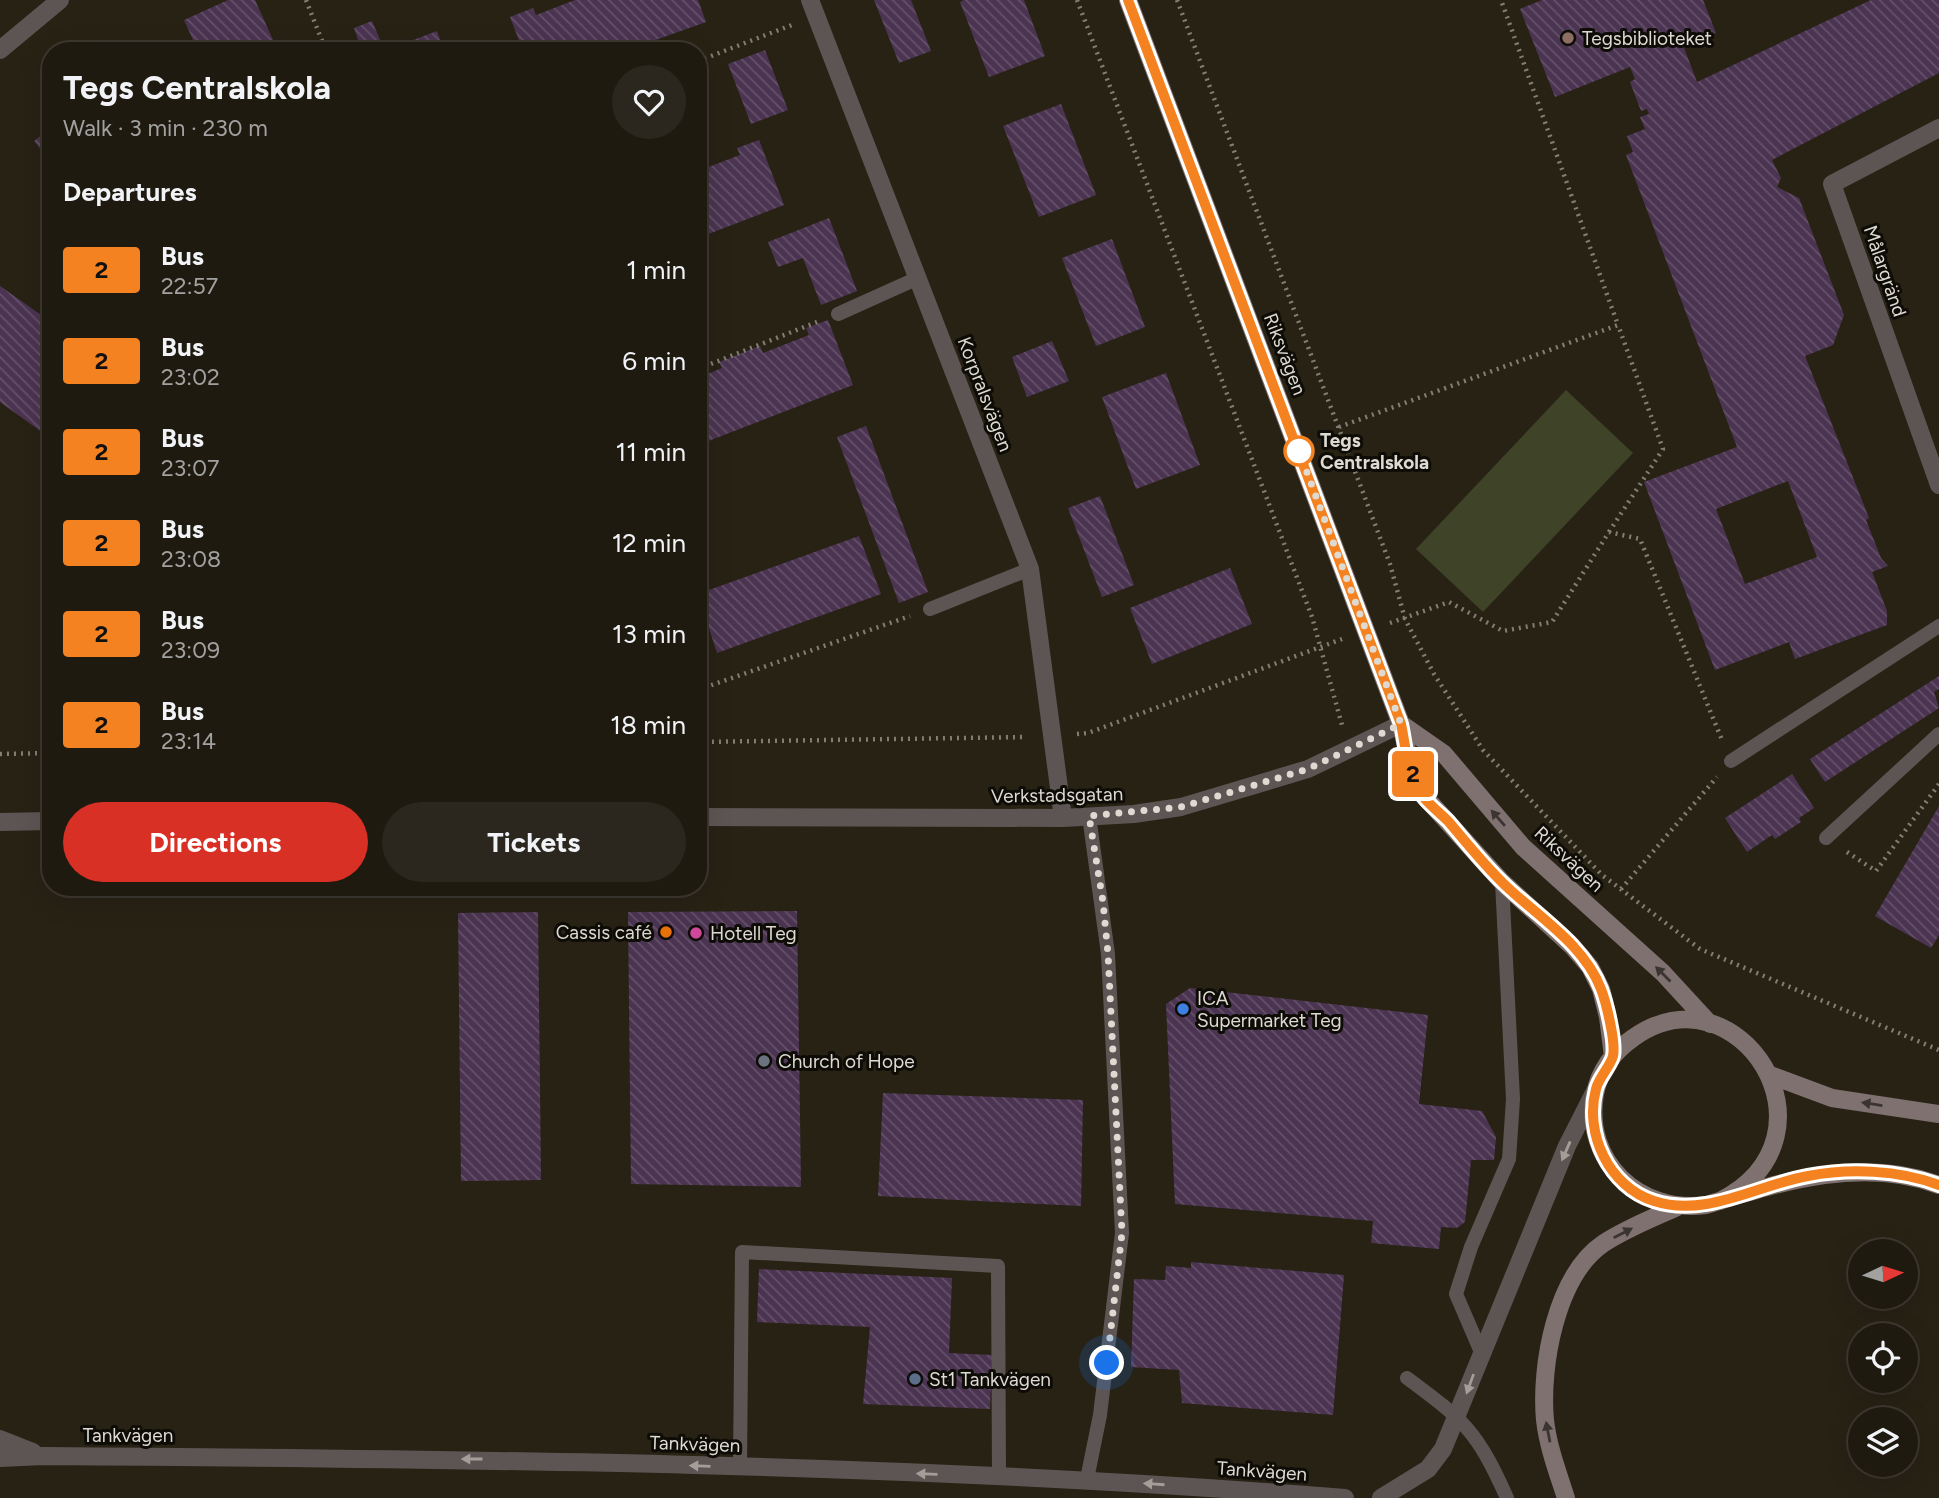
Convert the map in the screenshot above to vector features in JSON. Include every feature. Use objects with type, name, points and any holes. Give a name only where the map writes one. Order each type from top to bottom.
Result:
[{"type":"street","points":[[0,50],[60,0]]},
{"type":"street","name":"Riksvägen","points":[[1128,0],[1401,724],[1415,786],[1502,882],[1573,946],[1590,967],[1608,1017],[1613,1056]]},
{"type":"street","name":"Korpralsvägen","points":[[813,8],[1030,569],[1063,818]]},
{"type":"street","name":"Målargränd","points":[[1939,128],[1832,184],[1939,485]]},
{"type":"street","name":"Riksvägen","points":[[1401,724],[1444,754],[1523,848],[1663,973],[1710,1024],[1745,1043],[1770,1075],[1779,1111],[1772,1149],[1752,1180],[1720,1200]]},
{"type":"street","name":"Verkstadsgatan","points":[[707,817],[1063,818],[1181,807],[1308,769],[1401,724]]},
{"type":"street","points":[[0,822],[42,821]]},
{"type":"street","name":"Riksvägen","points":[[1710,1024],[1692,1021],[1656,1026],[1640,1033],[1613,1056],[1596,1089],[1594,1126],[1598,1144],[1610,1168],[1640,1194],[1677,1207],[1720,1200],[1808,1176],[1861,1172],[1917,1176],[1939,1185]]},
{"type":"street","points":[[1770,1075],[1832,1098],[1939,1114]]},
{"type":"street","points":[[1381,1498],[1428,1469],[1443,1449],[1567,1146],[1596,1089]]},
{"type":"street","points":[[1566,1498],[1545,1419],[1546,1371],[1554,1324],[1567,1289],[1582,1265],[1603,1244],[1677,1207]]},
{"type":"street","name":"Tankvägen","points":[[0,1439],[43,1456]]},
{"type":"street","name":"Tankvägen","points":[[0,1458],[43,1456],[527,1460],[1087,1479],[1345,1498]]},
{"type":"lane","points":[[838,314],[918,278]]},
{"type":"lane","points":[[930,609],[1030,569]]},
{"type":"lane","points":[[1731,761],[1939,626]]},
{"type":"lane","points":[[1826,838],[1939,734]]},
{"type":"lane","points":[[1087,1479],[1100,1415],[1122,1233],[1108,954],[1103,902],[1089,816]]},
{"type":"lane","points":[[1482,1352],[1456,1294],[1471,1247],[1509,1159],[1513,1099],[1502,882]]},
{"type":"lane","points":[[740,1467],[742,1252],[998,1266],[999,1476]]},
{"type":"lane","points":[[1407,1378],[1458,1415],[1487,1454],[1507,1498]]},
{"type":"path","points":[[306,0],[322,42]]},
{"type":"path","points":[[1077,0],[1322,646],[1349,750]]},
{"type":"path","points":[[1177,0],[1390,564],[1405,618],[1434,674],[1483,750],[1538,811],[1621,889],[1700,949],[1939,1050]]},
{"type":"path","points":[[1405,618],[1449,601],[1503,631],[1552,622],[1663,449],[1501,0]]},
{"type":"path","points":[[707,57],[813,8]]},
{"type":"path","points":[[707,365],[838,314]]},
{"type":"path","points":[[1339,427],[1618,325]]},
{"type":"path","points":[[1609,532],[1640,539],[1731,761],[1621,889]]},
{"type":"path","points":[[707,687],[930,609]]},
{"type":"path","points":[[0,754],[42,753]]},
{"type":"path","points":[[1826,838],[1876,871],[1939,784]]},
{"type":"green space","points":[[1566,390],[1633,453],[1483,612],[1416,549]]},
{"type":"building","points":[[228,0],[255,0],[274,42],[194,42],[184,20]]},
{"type":"building","points":[[575,0],[698,0],[706,22],[650,42],[520,42],[510,17],[533,8],[536,15]]},
{"type":"building","points":[[874,0],[911,0],[931,51],[899,63]]},
{"type":"building","points":[[1024,0],[1045,56],[989,77],[960,2]]},
{"type":"building","points":[[1542,0],[1703,0],[1716,33],[1683,45],[1697,82],[1871,0],[1939,0],[1939,73],[1772,160],[1781,178],[1777,187],[1799,198],[1844,315],[1833,345],[1805,356],[1869,518],[1866,520],[1881,558],[1888,566],[1872,572],[1887,611],[1887,625],[1795,659],[1789,642],[1715,670],[1644,482],[1737,447],[1626,155],[1633,152],[1627,136],[1645,129],[1640,117],[1649,114],[1647,109],[1641,111],[1630,82],[1635,79],[1630,67],[1555,97],[1520,9]],"holes":[[[1788,481],[1817,557],[1745,584],[1716,509]]]},
{"type":"building","points":[[372,21],[381,42],[359,42],[354,28]]},
{"type":"building","points":[[437,31],[441,42],[408,42]]},
{"type":"building","points":[[765,50],[788,110],[751,124],[728,64]]},
{"type":"building","points":[[1061,104],[1096,195],[1039,217],[1003,126]]},
{"type":"building","points":[[42,135],[42,151],[34,141]]},
{"type":"building","points":[[759,140],[784,205],[707,235],[707,168],[740,155],[737,148]]},
{"type":"building","points":[[829,218],[857,291],[821,305],[803,258],[778,267],[768,242]]},
{"type":"building","points":[[1112,239],[1145,327],[1096,346],[1062,258]]},
{"type":"building","points":[[0,286],[42,316],[42,432],[0,402]]},
{"type":"building","points":[[828,320],[853,385],[707,442],[707,374],[722,368],[719,362],[760,346],[763,353],[809,335],[806,328]]},
{"type":"building","points":[[1052,341],[1069,381],[1027,397],[1012,357]]},
{"type":"building","points":[[1166,373],[1200,465],[1136,489],[1102,397]]},
{"type":"building","points":[[866,426],[928,592],[899,603],[837,437]]},
{"type":"building","points":[[1100,496],[1134,585],[1102,597],[1068,508]]},
{"type":"building","points":[[859,536],[881,594],[717,653],[707,622],[707,591]]},
{"type":"building","points":[[1230,568],[1252,624],[1152,664],[1130,608]]},
{"type":"building","points":[[1939,676],[1939,689],[1934,692],[1939,708],[1825,782],[1810,759]]},
{"type":"building","points":[[1792,774],[1814,808],[1799,818],[1801,822],[1775,839],[1772,835],[1747,852],[1725,818]]},
{"type":"building","points":[[1939,806],[1939,935],[1931,948],[1875,916]]},
{"type":"building","points":[[797,911],[801,1187],[631,1184],[628,912]]},
{"type":"building","points":[[538,912],[541,1180],[461,1181],[458,913]]},
{"type":"building","points":[[1190,988],[1428,1015],[1419,1104],[1482,1111],[1496,1137],[1494,1160],[1471,1160],[1465,1222],[1457,1228],[1441,1227],[1439,1249],[1371,1243],[1373,1221],[1175,1204],[1166,1004]]},
{"type":"building","points":[[883,1093],[1083,1100],[1081,1206],[878,1196]]},
{"type":"building","points":[[1191,1262],[1344,1275],[1333,1415],[1182,1403],[1179,1370],[1131,1367],[1134,1279],[1165,1280],[1166,1266],[1191,1268]]},
{"type":"building","points":[[759,1269],[952,1278],[949,1353],[992,1355],[990,1409],[863,1404],[870,1327],[757,1322]]},
{"type":"bus line","name":"2","points":[[1128,0],[1401,724],[1415,786],[1502,882],[1573,946],[1590,967],[1601,989],[1613,1056],[1596,1089],[1593,1108],[1598,1144],[1610,1168],[1628,1187],[1651,1200],[1677,1207],[1706,1205],[1808,1176],[1861,1172],[1917,1176],[1939,1185]]},
{"type":"place","name":"Tegsbiblioteket","points":[[1568,38]]},
{"type":"place","name":"Tegs Centralskola","points":[[1299,451]]},
{"type":"place","name":"Cassis café","points":[[666,932]]},
{"type":"place","name":"Hotell Teg","points":[[696,933]]},
{"type":"place","name":"ICA Supermarket Teg","points":[[1183,1009]]},
{"type":"place","name":"Church of Hope","points":[[764,1061]]},
{"type":"place","name":"St1 Tankvägen","points":[[915,1379]]},
{"type":"route","points":[[1107,1363],[1122,1233],[1108,954],[1103,902],[1089,816],[1134,814],[1181,807],[1308,769],[1401,724],[1299,451]]}]
